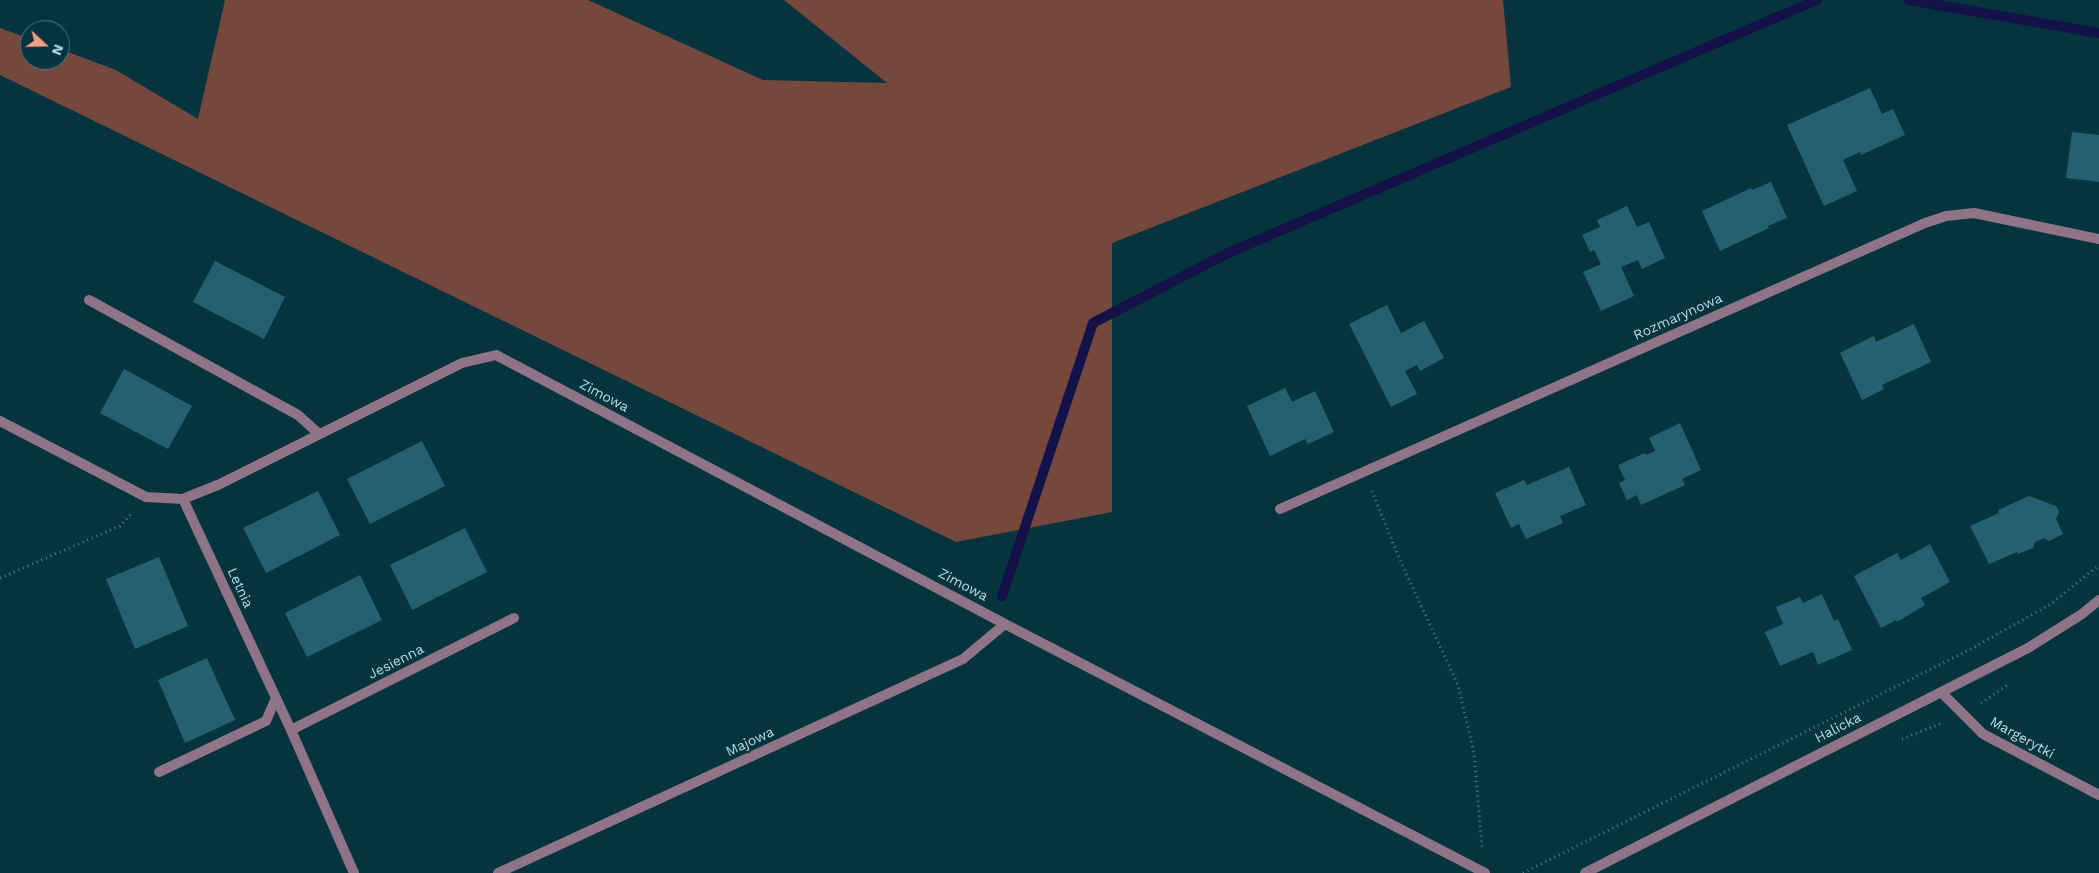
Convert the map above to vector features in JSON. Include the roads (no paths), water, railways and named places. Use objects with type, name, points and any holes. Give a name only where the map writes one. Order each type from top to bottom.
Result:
[{"type":"street","name":"Rozmarynowa","points":[[1280,509],[1925,222],[1946,216],[1974,213],[2099,239]]},
{"type":"street","points":[[89,300],[298,415],[319,434]]},
{"type":"street","name":"Zimowa","points":[[183,499],[220,484],[462,363],[496,355],[1006,624],[1485,872]]},
{"type":"street","points":[[0,421],[146,497],[183,499]]},
{"type":"street","name":"Letnia","points":[[183,499],[291,730],[354,873]]},
{"type":"street","name":"Halicka","points":[[1585,873],[2028,648],[2060,629],[2099,600]]},
{"type":"street","name":"Jesienna","points":[[291,730],[514,618]]},
{"type":"street","name":"Majowa","points":[[498,873],[962,659],[1006,624]]},
{"type":"street","name":"Margerytki","points":[[1941,692],[1983,734],[2099,795]]},
{"type":"street","points":[[159,772],[266,721],[276,698]]},
{"type":"waterway","points":[[1002,596],[1093,323],[1228,253],[1817,0]]},
{"type":"waterway","points":[[1909,0],[2099,33]]}]
